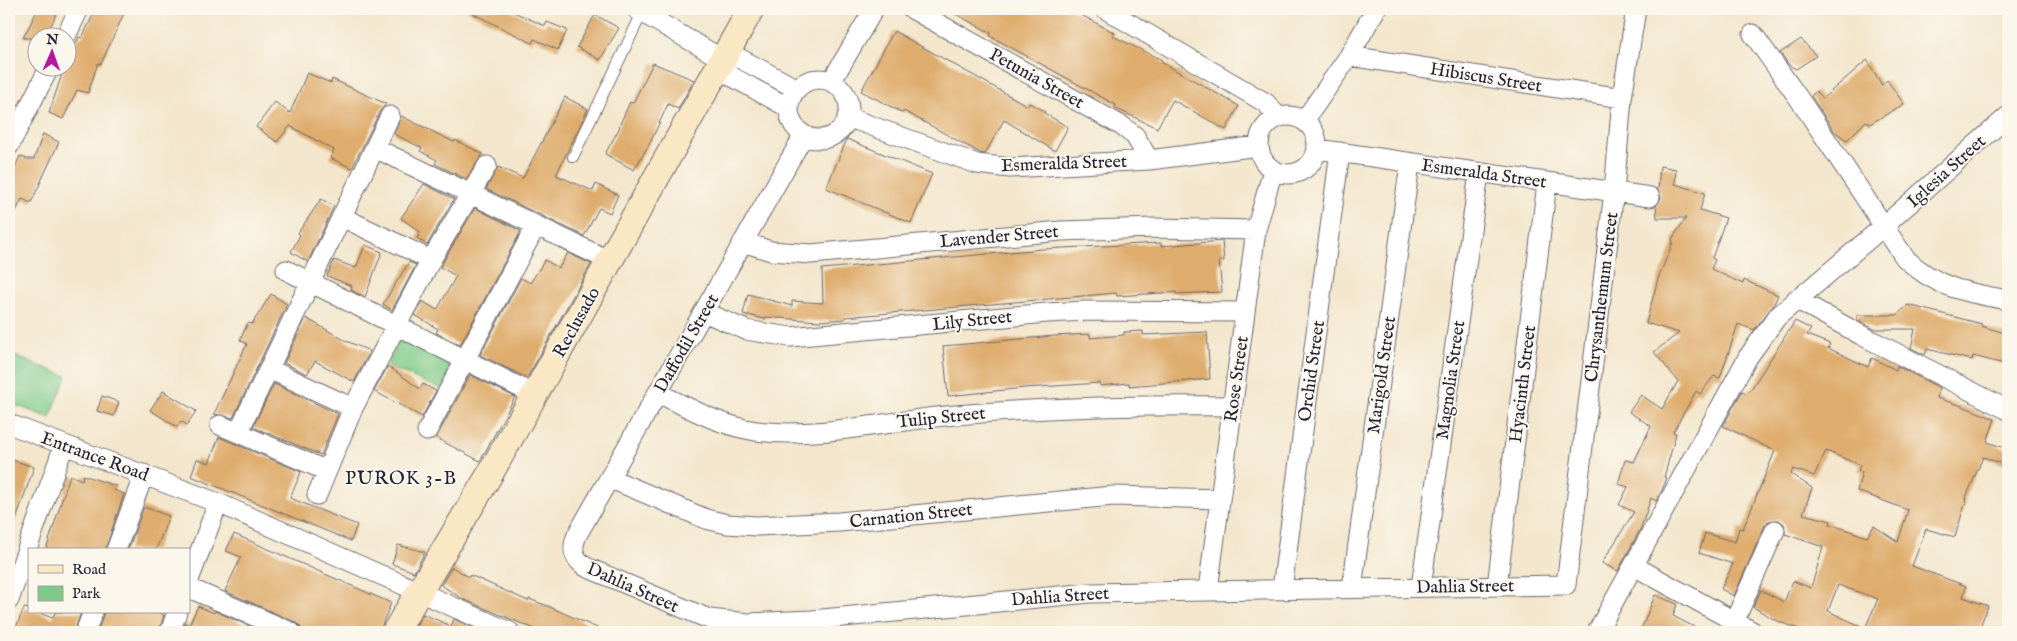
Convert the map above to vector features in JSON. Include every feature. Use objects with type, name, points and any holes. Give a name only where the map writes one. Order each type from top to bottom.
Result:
[{"type":"street","points":[[69,28],[79,9]]},
{"type":"street","name":"Reclusado","points":[[395,632],[490,474],[751,9]]},
{"type":"street","points":[[831,82],[874,9]]},
{"type":"street","name":"Petunia Street","points":[[912,9],[1122,126],[1135,136],[1149,160]]},
{"type":"street","points":[[1105,9],[1266,103],[1278,118]]},
{"type":"street","points":[[1304,121],[1349,56],[1376,9]]},
{"type":"street","name":"Chrysanthemum Street","points":[[1566,585],[1614,192],[1622,98],[1636,9]]},
{"type":"street","points":[[639,11],[722,60],[728,75],[789,108]]},
{"type":"street","points":[[1754,34],[1905,258],[1919,271],[1936,282],[1963,291],[2008,300]]},
{"type":"street","name":"Hibiscus Street","points":[[1349,56],[1622,98]]},
{"type":"street","points":[[722,60],[737,57],[797,89]]},
{"type":"street","points":[[9,146],[44,78]]},
{"type":"street","points":[[813,80],[831,82],[840,88],[846,96],[849,107],[842,127],[825,138],[814,138],[804,135],[796,128],[790,118],[789,108],[797,89],[813,80]]},
{"type":"street","points":[[238,433],[390,116]]},
{"type":"street","name":"Iglesia Street","points":[[1597,632],[1748,357],[1776,318],[1884,226],[2008,116]]},
{"type":"street","name":"Esmeralda Street","points":[[847,117],[977,164],[1010,168],[1149,160],[1259,146]]},
{"type":"street","points":[[1296,117],[1304,121],[1312,128],[1316,138],[1317,149],[1313,160],[1305,168],[1295,173],[1284,174],[1273,170],[1261,156],[1259,146],[1264,129],[1278,118],[1296,117]]},
{"type":"street","name":"Daffodil Street","points":[[573,553],[573,544],[577,535],[804,135]]},
{"type":"street","points":[[375,148],[610,262]]},
{"type":"street","name":"Esmeralda Street","points":[[1317,149],[1650,198]]},
{"type":"street","name":"Orchid Street","points":[[1282,589],[1340,152]]},
{"type":"street","name":"Marigold Street","points":[[1352,588],[1410,162]]},
{"type":"street","points":[[317,495],[353,408],[431,260],[487,166]]},
{"type":"street","name":"Rose Street","points":[[1208,590],[1256,230],[1273,170]]},
{"type":"street","name":"Magnolia Street","points":[[1421,587],[1479,173]]},
{"type":"street","name":"Hyacinth Street","points":[[1497,586],[1547,182]]},
{"type":"street","points":[[342,218],[431,260]]},
{"type":"street","points":[[427,431],[536,226]]},
{"type":"street","name":"Lavender Street","points":[[743,242],[771,251],[811,254],[1062,231],[1154,228],[1256,230]]},
{"type":"street","points":[[286,270],[535,395]]},
{"type":"street","points":[[1796,299],[1861,335],[2008,410]]},
{"type":"street","name":"Lily Street","points":[[704,312],[746,330],[765,335],[796,337],[1086,310],[1246,312]]},
{"type":"street","points":[[269,369],[353,408]]},
{"type":"street","name":"Tulip Street","points":[[658,393],[734,426],[756,431],[786,432],[1062,406],[1233,406]]},
{"type":"street","name":"Entrance Road","points":[[9,424],[218,503],[417,593],[510,632]]},
{"type":"street","points":[[220,425],[327,471]]},
{"type":"street","points":[[9,600],[64,445]]},
{"type":"street","points":[[117,548],[144,474]]},
{"type":"street","name":"Carnation Street","points":[[609,478],[706,519],[727,524],[757,526],[839,522],[1113,496],[1220,499]]},
{"type":"street","points":[[190,577],[218,503]]},
{"type":"street","points":[[1735,620],[1775,530]]},
{"type":"street","name":"Dahlia Street","points":[[573,553],[577,560],[586,567],[709,620],[728,622],[812,620],[1032,596],[1089,593],[1566,585]]},
{"type":"street","points":[[1634,566],[1752,631]]},
{"type":"street","points":[[190,588],[291,632]]},
{"type":"street","points":[[85,632],[92,614]]},
{"type":"street","points":[[170,632],[176,614]]},
{"type":"lane","points":[[574,157],[639,11]]},
{"type":"green space","points":[[403,334],[457,359],[443,390],[387,366]]},
{"type":"green space","points":[[9,354],[67,376],[50,418],[9,403]]},
{"type":"building","points":[[38,9],[59,9],[50,28],[28,28]]},
{"type":"building","points":[[96,9],[126,9],[101,64],[98,63],[88,93],[77,90],[63,119],[49,113],[61,78],[78,78],[78,39],[79,37],[82,38]]},
{"type":"building","points":[[464,9],[507,9],[545,26],[547,22],[567,30],[558,50],[534,39],[532,43]]},
{"type":"building","points":[[946,9],[1070,9],[1115,33],[1113,36],[1162,60],[1161,62],[1239,106],[1226,130],[1173,100],[1157,128],[1115,108],[1116,105],[990,36],[991,33]]},
{"type":"building","points":[[595,15],[619,28],[600,60],[577,47]]},
{"type":"building","points":[[28,28],[28,38],[23,38]]},
{"type":"building","points":[[894,31],[1028,106],[1029,103],[1045,111],[1044,113],[1068,127],[1055,151],[1004,120],[985,154],[980,153],[904,111],[903,113],[861,91]]},
{"type":"building","points":[[1801,39],[1816,56],[1796,69],[1790,66],[1780,53]]},
{"type":"building","points":[[1867,60],[1882,85],[1887,80],[1904,104],[1870,124],[1866,121],[1847,140],[1835,132],[1811,96],[1816,91],[1823,98]]},
{"type":"building","points":[[653,63],[694,80],[678,109],[668,104],[651,141],[634,170],[605,154],[620,127],[630,102],[633,103]]},
{"type":"building","points":[[307,73],[331,83],[332,79],[386,104],[380,111],[352,168],[330,158],[334,150],[290,126],[277,142],[256,127],[275,102],[290,113]]},
{"type":"building","points":[[565,97],[588,109],[556,175],[593,191],[596,184],[618,195],[610,213],[599,208],[584,236],[486,189],[498,167],[523,178]]},
{"type":"building","points":[[401,116],[483,154],[466,179],[435,164],[437,160],[420,151],[422,148],[394,134]]},
{"type":"building","points":[[43,134],[59,142],[31,203],[22,199],[9,225],[9,181],[20,156],[34,159]]},
{"type":"building","points":[[847,139],[932,174],[911,223],[826,188]]},
{"type":"building","points":[[1660,166],[1676,169],[1675,184],[1705,193],[1700,210],[1726,218],[1712,258],[1715,260],[1711,269],[1743,284],[1744,280],[1778,295],[1773,306],[1754,330],[1738,324],[1720,378],[1714,376],[1700,394],[1696,391],[1673,432],[1676,434],[1664,477],[1667,478],[1662,490],[1656,501],[1651,498],[1641,528],[1618,571],[1602,563],[1634,512],[1619,505],[1628,487],[1618,484],[1625,460],[1634,462],[1651,426],[1629,412],[1641,395],[1662,409],[1678,381],[1654,352],[1679,333],[1646,323],[1658,279],[1673,242],[1672,239],[1686,218],[1657,218],[1656,206],[1661,198],[1658,190]]},
{"type":"building","points":[[424,184],[454,199],[427,245],[417,238],[420,232],[401,218]]},
{"type":"building","points":[[321,199],[334,206],[308,262],[291,252],[300,235],[298,233]]},
{"type":"building","points":[[475,208],[521,231],[460,345],[436,333],[438,329],[415,315],[422,301],[437,310],[456,276],[440,267]]},
{"type":"building","points":[[1222,241],[1224,261],[1219,261],[1222,292],[1176,294],[1176,292],[1117,296],[1116,293],[845,317],[845,319],[819,321],[766,317],[765,319],[743,314],[748,294],[792,306],[792,301],[823,303],[822,269],[1043,249],[1161,243],[1161,246]]},
{"type":"building","points":[[365,245],[382,252],[365,297],[351,290],[352,286],[327,276],[334,260],[356,268]]},
{"type":"building","points":[[568,253],[591,264],[527,378],[480,355],[521,278],[530,283],[545,260],[559,268]]},
{"type":"building","points":[[409,262],[416,265],[392,310],[383,304]]},
{"type":"building","points":[[271,294],[287,304],[233,418],[214,414],[247,344],[240,340],[248,323],[252,324]]},
{"type":"building","points":[[1908,305],[1982,324],[1981,326],[2008,334],[2008,365],[1973,356],[1972,360],[1927,349],[1925,355],[1911,348],[1915,329],[1874,329],[1857,320],[1857,315],[1897,315]]},
{"type":"building","points":[[306,318],[346,341],[370,351],[354,382],[315,361],[307,374],[284,363]]},
{"type":"building","points":[[1795,321],[1811,329],[1807,335],[1830,344],[1828,348],[1868,367],[1872,358],[1896,370],[1897,366],[1940,388],[1937,398],[1995,419],[1987,442],[2008,449],[2008,466],[1983,457],[1965,500],[1955,537],[1926,529],[1912,566],[1966,586],[1963,597],[1988,606],[1978,632],[1807,632],[1777,621],[1753,607],[1761,590],[1784,602],[1793,581],[1811,588],[1823,547],[1785,534],[1784,524],[1779,520],[1769,521],[1765,525],[1734,596],[1721,589],[1733,564],[1699,553],[1705,533],[1735,542],[1739,528],[1743,529],[1775,451],[1723,426],[1742,391],[1746,393],[1751,389]],"holes":[[[1826,451],[1860,465],[1858,471],[1862,472],[1857,491],[1908,510],[1898,542],[1874,526],[1867,537],[1830,524],[1831,521],[1803,514],[1812,488],[1791,474],[1793,469],[1814,476]],[[1838,585],[1878,599],[1865,628],[1828,611]]]},
{"type":"building","points":[[1143,331],[1143,335],[1207,332],[1210,379],[1129,386],[1129,383],[1100,386],[1100,383],[948,396],[943,346],[1090,334],[1090,338]]},
{"type":"building","points":[[388,366],[420,389],[423,384],[436,391],[422,417],[374,391]]},
{"type":"building","points":[[470,375],[515,397],[480,461],[436,438]]},
{"type":"building","points":[[274,384],[338,414],[321,455],[253,427]]},
{"type":"building","points":[[163,391],[196,411],[187,425],[181,421],[177,427],[150,410]]},
{"type":"building","points":[[102,396],[119,402],[114,416],[97,411]]},
{"type":"building","points":[[219,437],[301,472],[290,498],[357,525],[351,541],[191,476],[197,459],[209,463]]},
{"type":"building","points":[[9,459],[34,467],[11,534],[9,534]]},
{"type":"building","points":[[70,475],[82,480],[83,475],[116,486],[114,490],[124,494],[106,548],[47,548]]},
{"type":"building","points":[[144,507],[169,516],[157,548],[129,548]]},
{"type":"building","points":[[234,534],[391,603],[379,632],[302,632],[300,626],[295,622],[225,591],[241,557],[226,551]]},
{"type":"building","points":[[398,545],[425,552],[414,572],[392,564]]},
{"type":"building","points":[[452,567],[469,577],[470,575],[528,601],[529,599],[550,607],[606,632],[542,632],[484,608],[463,599],[441,585]]},
{"type":"building","points":[[1655,595],[1677,604],[1673,616],[1704,632],[1640,632]]},
{"type":"building","points":[[198,606],[214,613],[215,611],[263,632],[182,632],[185,623],[189,625]]},
{"type":"building","points":[[24,608],[28,609],[28,614],[42,614],[53,618],[54,614],[80,614],[74,632],[14,632]]},
{"type":"building","points":[[103,614],[164,615],[159,632],[97,632]]},
{"type":"building","points":[[423,614],[451,626],[454,619],[475,629],[473,632],[412,632]]},
{"type":"district","name":"PUROK 3-B","points":[[401,477]]}]
